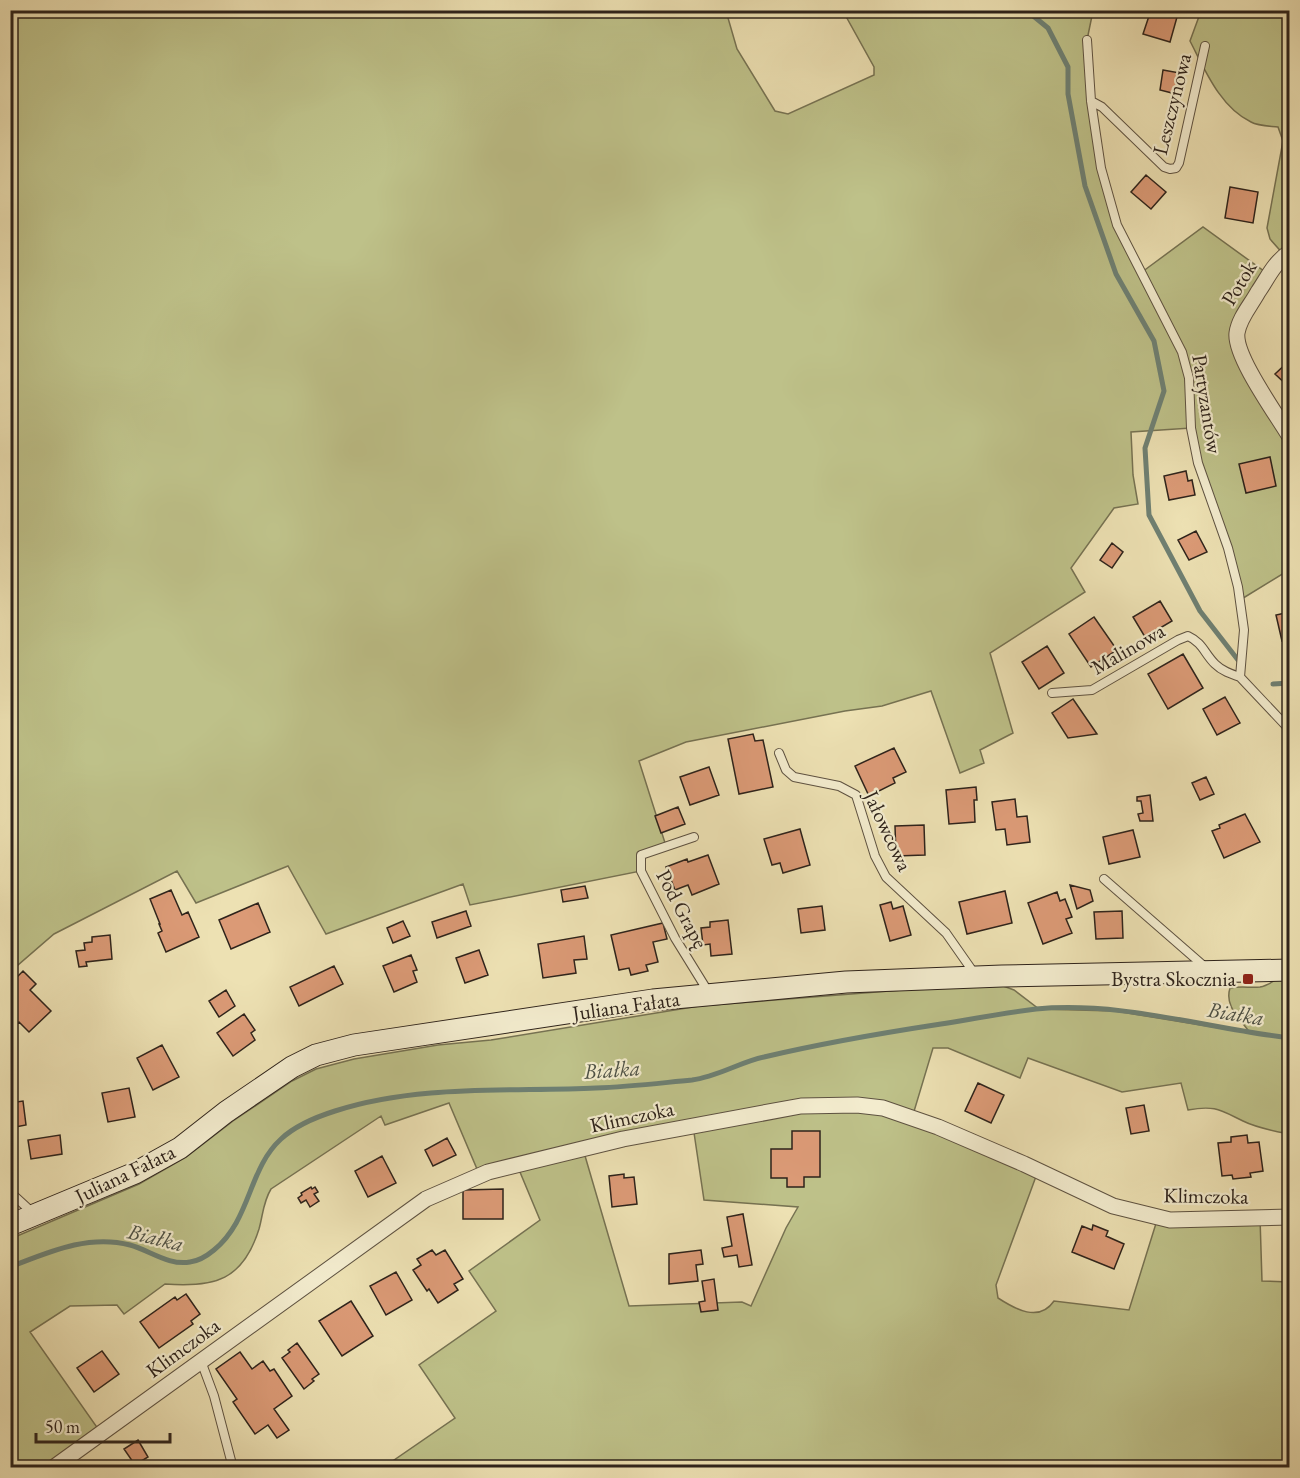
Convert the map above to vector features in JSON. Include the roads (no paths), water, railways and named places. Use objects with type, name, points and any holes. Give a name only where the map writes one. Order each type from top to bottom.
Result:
[{"type":"street","name":"Potok","points":[[1290,252],[1278,261],[1268,274],[1242,317],[1237,333],[1238,344],[1248,369],[1290,437]]},
{"type":"street","name":"Juliana Fałata","points":[[10,1225],[135,1173],[180,1148],[226,1112],[292,1067],[316,1055],[354,1045],[653,1000],[846,982],[1290,970]]},
{"type":"street","name":"Klimczoka","points":[[54,1467],[426,1199],[488,1172],[623,1139],[801,1106],[857,1105],[883,1108],[949,1132],[1113,1206],[1170,1220],[1290,1217]]},
{"type":"lane","name":"Partyzantów","points":[[1087,40],[1091,100],[1101,168],[1117,225],[1185,361],[1189,378],[1191,428],[1198,463],[1228,548],[1238,587],[1244,630],[1240,677]]},
{"type":"lane","name":"Leszczynowa","points":[[1091,100],[1102,106],[1164,167],[1176,168],[1179,164],[1204,46]]},
{"type":"lane","name":"Malinowa","points":[[1052,693],[1092,690],[1188,636],[1198,640],[1214,664],[1227,673],[1240,677]]},
{"type":"lane","points":[[1240,677],[1290,730]]},
{"type":"lane","name":"Jałowcowa","points":[[779,753],[786,770],[794,777],[839,786],[856,795],[875,856],[886,877],[946,933],[976,977]]},
{"type":"lane","name":"Pod Grapę","points":[[694,837],[641,855],[641,871],[675,938],[710,994]]},
{"type":"lane","points":[[1104,879],[1210,971]]},
{"type":"lane","points":[[10,1192],[35,1215]]},
{"type":"lane","points":[[201,1361],[214,1396],[233,1467]]},
{"type":"waterway","points":[[1026,10],[1048,28],[1068,67],[1068,94],[1085,186],[1116,274],[1154,341],[1164,391],[1145,448],[1149,515],[1200,611],[1238,660]]},
{"type":"waterway","points":[[1273,684],[1290,683]]},
{"type":"waterway","name":"Białka","points":[[10,1267],[69,1246],[99,1242],[130,1245],[174,1262],[182,1263],[200,1259],[226,1238],[243,1210],[262,1165],[270,1151],[281,1139],[306,1122],[367,1102],[432,1093],[608,1087],[692,1080],[710,1076],[755,1059],[808,1047],[1036,1009],[1068,1008],[1132,1012],[1290,1038]]},
{"type":"place","name":"Bystra Skocznia","points":[[1248,979]]}]
